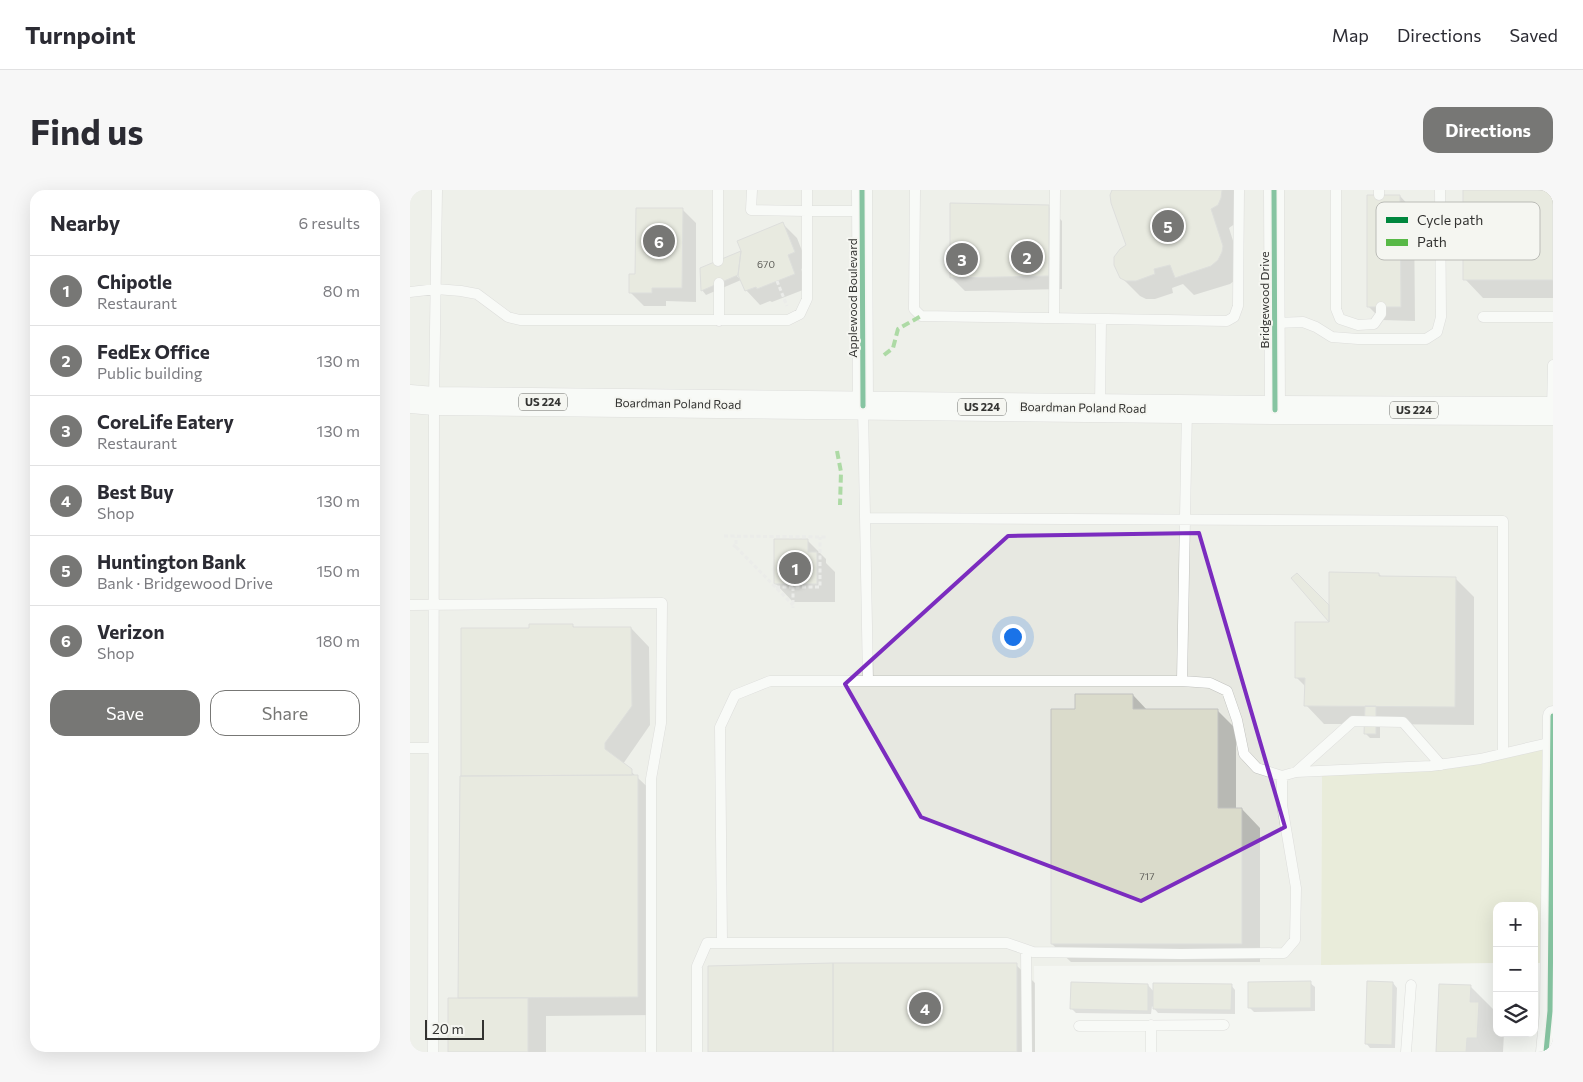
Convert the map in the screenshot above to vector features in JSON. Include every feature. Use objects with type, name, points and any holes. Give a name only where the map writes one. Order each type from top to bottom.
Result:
[{"type":"main road","name":"Boardman Poland Road","points":[[418,401],[1553,414]]},
{"type":"street","name":"Applewood Boulevard","points":[[862,190],[863,406]]},
{"type":"street","name":"Bridgewood Drive","points":[[1274,190],[1275,410]]},
{"type":"street","points":[[1549,1041],[1553,716]]},
{"type":"lane","points":[[432,1052],[433,605],[418,401],[436,289],[437,190]]},
{"type":"lane","points":[[718,190],[718,261]]},
{"type":"lane","points":[[752,190],[752,210],[862,211]]},
{"type":"lane","points":[[410,292],[436,289],[476,294],[508,317],[520,320],[788,320],[800,314],[807,299],[807,190]]},
{"type":"lane","points":[[915,190],[914,309],[920,316],[1227,321],[1234,317],[1238,306],[1239,190]]},
{"type":"lane","points":[[1054,318],[1056,190]]},
{"type":"lane","points":[[1336,190],[1336,309],[1340,319],[1358,325],[1374,324],[1381,314],[1381,307]]},
{"type":"lane","points":[[1275,323],[1303,322],[1316,327],[1332,337],[1426,339],[1437,332],[1442,318],[1441,260]]},
{"type":"lane","points":[[718,283],[719,321]]},
{"type":"lane","points":[[1483,318],[1553,316]]},
{"type":"lane","points":[[1100,408],[1101,319]]},
{"type":"lane","points":[[1553,365],[1553,414]]},
{"type":"lane","points":[[863,406],[868,681]]},
{"type":"lane","points":[[1182,681],[1187,409]]},
{"type":"lane","points":[[865,518],[1503,521],[1503,753]]},
{"type":"lane","points":[[410,605],[662,603],[661,723],[651,779],[651,1052]]},
{"type":"lane","points":[[722,942],[720,727],[735,695],[770,681],[1182,681],[1210,683],[1227,691],[1237,720],[1244,754],[1257,768],[1282,776],[1296,772],[1441,765],[1480,759],[1553,742]]},
{"type":"lane","points":[[1296,772],[1354,722],[1403,722],[1441,765]]},
{"type":"lane","points":[[410,748],[433,748]]},
{"type":"lane","points":[[697,1052],[697,966],[707,943],[1007,943],[1033,952],[1284,954],[1294,940],[1296,888],[1282,805],[1282,776]]},
{"type":"lane","points":[[1026,950],[1026,1052]]},
{"type":"lane","points":[[1406,1052],[1411,985]]},
{"type":"lane","points":[[1079,1026],[1224,1025]]},
{"type":"lane","points":[[1151,1026],[1151,1052]]},
{"type":"path","points":[[776,281],[788,307]]},
{"type":"path","points":[[724,536],[827,537]]},
{"type":"path","points":[[736,536],[734,546],[793,606],[792,587]]},
{"type":"path","points":[[776,588],[820,587],[820,537]]},
{"type":"highlighted area","points":[[1199,533],[1285,827],[1141,901],[921,817],[845,684],[1008,536]]},
{"type":"shaded area","points":[[410,190],[1553,190],[1553,742],[1480,759],[1322,771],[1321,965],[1034,966],[1035,1052],[410,1052]]},
{"type":"green space","points":[[1553,742],[1550,963],[1538,963],[1538,902],[1493,902],[1493,963],[1321,965],[1322,771],[1431,766]]},
{"type":"building","points":[[1112,190],[1222,190],[1218,205],[1211,209],[1223,246],[1218,260],[1211,266],[1175,278],[1170,265],[1154,269],[1155,274],[1136,281],[1126,281],[1120,278],[1114,265],[1114,257],[1126,245],[1111,203],[1110,195]]},
{"type":"building","points":[[1463,190],[1553,190],[1553,280],[1463,280],[1463,260],[1540,260],[1540,202],[1463,202]]},
{"type":"building","points":[[1367,195],[1400,195],[1400,202],[1376,202],[1376,260],[1401,260],[1401,307],[1367,307]]},
{"type":"building","points":[[950,203],[1049,205],[1049,276],[950,278]]},
{"type":"building","points":[[636,208],[683,208],[682,288],[652,288],[652,293],[629,293],[629,274],[635,274]]},
{"type":"building","points":[[783,222],[795,252],[788,255],[795,274],[757,289],[756,287],[745,291],[738,275],[741,251],[737,241]]},
{"type":"building","points":[[741,251],[738,275],[701,291],[700,268]]},
{"type":"building","points":[[774,539],[808,539],[808,552],[817,552],[817,584],[774,584]]},
{"type":"building","points":[[1329,572],[1379,573],[1379,576],[1456,577],[1455,707],[1304,706],[1305,678],[1295,678],[1295,622],[1329,622]]},
{"type":"building","points":[[1297,573],[1329,605],[1329,622],[1291,578]]},
{"type":"building","points":[[529,624],[573,624],[573,627],[631,627],[632,706],[605,743],[605,749],[632,769],[632,775],[461,776],[461,628],[529,628]]},
{"type":"building","points":[[1075,694],[1133,694],[1133,709],[1218,709],[1218,808],[1242,808],[1242,944],[1051,944],[1051,709],[1075,709]]},
{"type":"building","points":[[1365,706],[1376,706],[1376,734],[1364,734]]},
{"type":"building","points":[[638,775],[638,997],[458,998],[460,776]]},
{"type":"building","points":[[833,963],[833,1052],[708,1052],[708,966]]},
{"type":"building","points":[[833,963],[1017,963],[1017,1052],[833,1052]]},
{"type":"building","points":[[1311,981],[1311,1008],[1248,1008],[1248,982]]},
{"type":"building","points":[[1367,981],[1393,982],[1392,1045],[1365,1044]]},
{"type":"building","points":[[1071,982],[1148,984],[1148,1011],[1070,1009]]},
{"type":"building","points":[[1153,983],[1232,984],[1231,1010],[1153,1009]]},
{"type":"building","points":[[1439,984],[1471,985],[1470,1002],[1479,1002],[1477,1038],[1467,1038],[1466,1052],[1436,1052]]},
{"type":"building","points":[[448,998],[528,998],[528,1052],[448,1052]]},
{"type":"marked path","points":[[884,355],[893,348],[898,329],[921,316]]},
{"type":"marked path","points":[[837,451],[841,472],[840,505]]},
{"type":"cycle path","points":[[862,190],[863,406]]},
{"type":"cycle path","points":[[1274,190],[1275,410]]},
{"type":"cycle path","points":[[1546,1052],[1550,1011],[1553,716]]},
{"type":"place","name":"Huntington Bank","points":[[1168,226]]},
{"type":"place","name":"Verizon","points":[[659,241]]},
{"type":"place","name":"FedEx Office","points":[[1027,257]]},
{"type":"place","name":"CoreLife Eatery","points":[[962,259]]},
{"type":"place","name":"Chipotle","points":[[795,568]]},
{"type":"place","name":"Best Buy","points":[[925,1008]]}]
